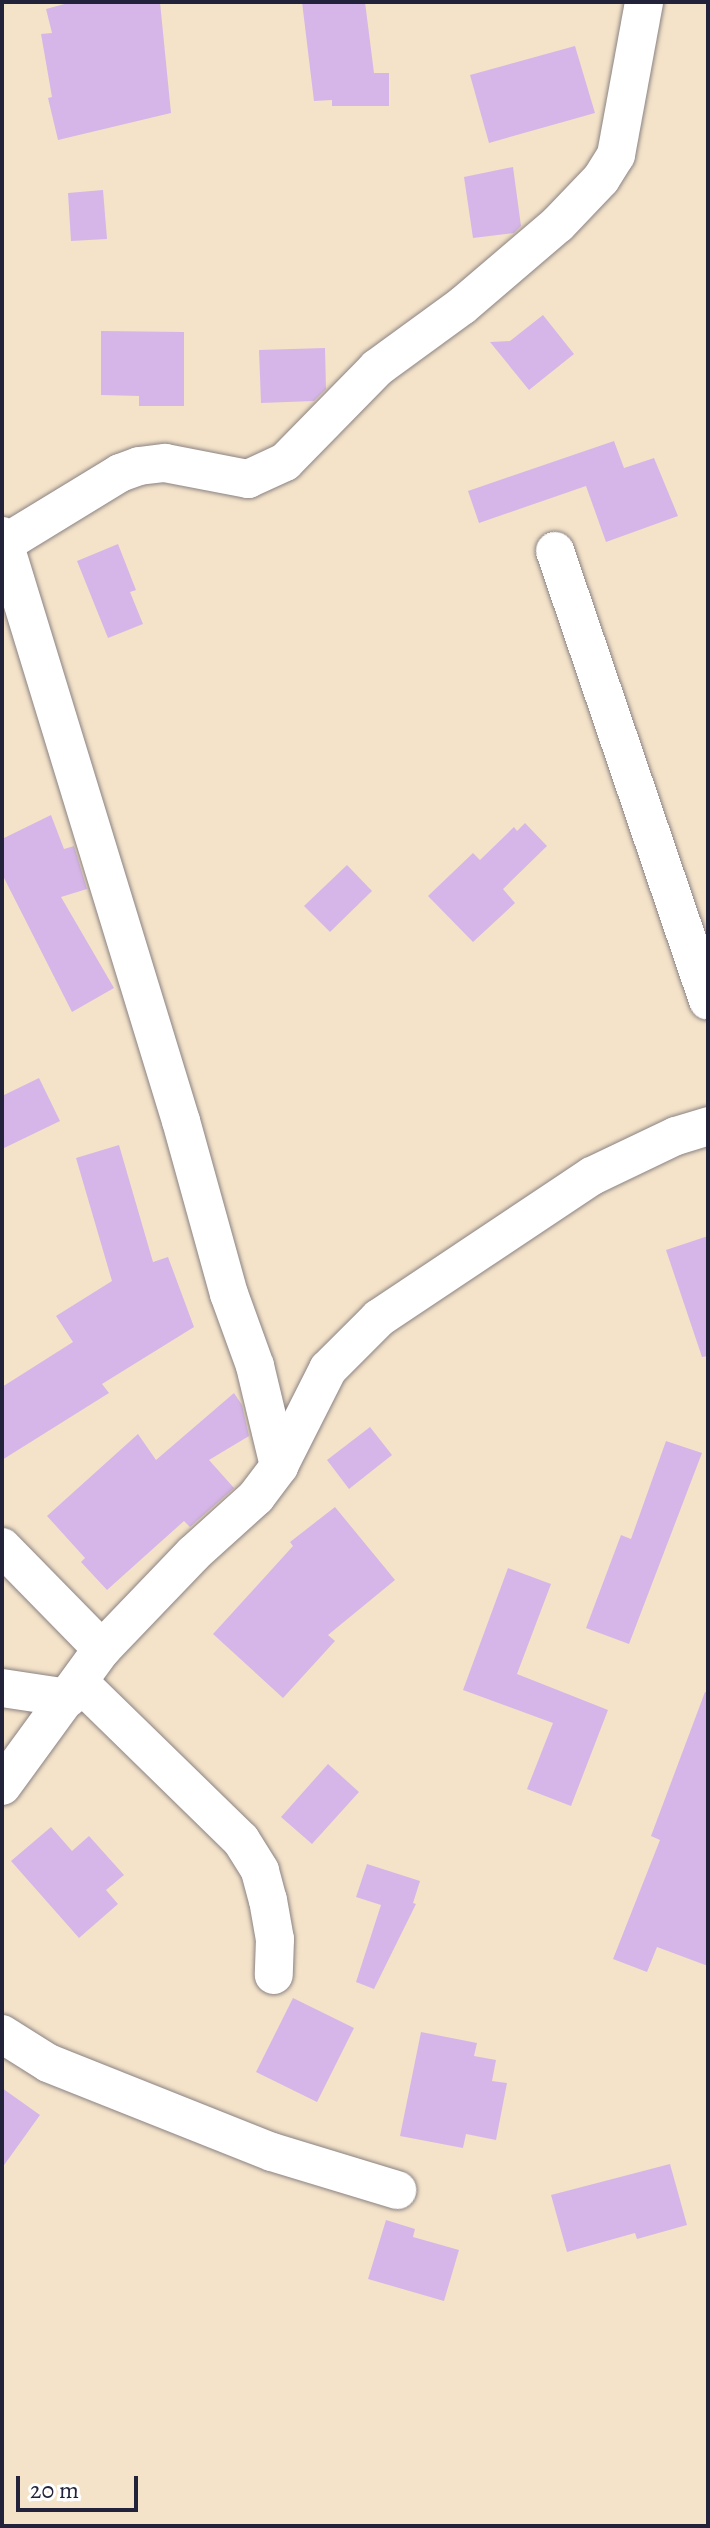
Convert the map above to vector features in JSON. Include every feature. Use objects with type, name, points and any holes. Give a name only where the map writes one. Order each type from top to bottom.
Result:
[{"type":"street","points":[[279,1466],[255,1366],[229,1294],[181,1121],[3,542],[120,473],[139,466],[165,463],[248,479],[285,462],[377,368],[462,306],[558,224],[601,179],[616,155],[644,2]]},
{"type":"street","points":[[555,551],[705,981]]},
{"type":"street","points":[[2,1786],[102,1649],[193,1554],[256,1497],[279,1466],[328,1369],[379,1318],[592,1176],[676,1136],[708,1126]]},
{"type":"street","points":[[2,1547],[102,1649]]},
{"type":"street","points":[[2,1688],[73,1690],[241,1840],[260,1871],[268,1900],[275,1939],[274,1975]]},
{"type":"street","points":[[2,2034],[48,2063],[272,2152],[397,2190]]},
{"type":"building","points":[[72,2],[160,2],[171,113],[58,140],[48,98],[52,97],[41,34],[52,33],[46,9]]},
{"type":"building","points":[[302,2],[365,2],[374,73],[389,73],[389,106],[332,106],[332,100],[314,101]]},
{"type":"building","points":[[575,46],[595,113],[489,143],[470,75]]},
{"type":"building","points":[[513,167],[521,226],[514,233],[473,238],[464,177]]},
{"type":"building","points":[[103,190],[107,239],[71,241],[68,193]]},
{"type":"building","points":[[543,315],[574,354],[529,390],[490,342],[510,341]]},
{"type":"building","points":[[101,331],[184,332],[184,406],[139,406],[139,396],[101,395]]},
{"type":"building","points":[[325,348],[326,389],[314,401],[261,403],[259,350]]},
{"type":"building","points":[[614,441],[624,468],[654,458],[678,516],[606,542],[586,486],[479,523],[468,491]]},
{"type":"building","points":[[118,544],[136,590],[130,592],[143,624],[108,638],[77,561]]},
{"type":"building","points":[[51,815],[64,849],[74,846],[87,889],[61,897],[114,988],[72,1012],[2,874],[2,839]]},
{"type":"building","points":[[525,823],[547,846],[503,889],[515,903],[473,942],[428,896],[473,853],[480,860],[514,827],[517,831]]},
{"type":"building","points":[[347,865],[372,891],[330,932],[304,906]]},
{"type":"building","points":[[39,1078],[60,1121],[2,1149],[2,1096]]},
{"type":"building","points":[[119,1145],[153,1262],[168,1257],[194,1327],[102,1384],[109,1393],[2,1460],[2,1387],[73,1342],[56,1316],[112,1281],[76,1158]]},
{"type":"building","points":[[708,1236],[708,1356],[702,1357],[666,1250]]},
{"type":"building","points":[[234,1393],[242,1405],[249,1436],[209,1460],[234,1488],[190,1527],[184,1521],[107,1590],[81,1562],[85,1558],[47,1516],[138,1434],[156,1460]]},
{"type":"building","points":[[370,1427],[392,1455],[349,1489],[327,1460]]},
{"type":"building","points":[[666,1441],[702,1453],[629,1644],[586,1628],[621,1535],[631,1539]]},
{"type":"building","points":[[335,1507],[395,1580],[328,1635],[335,1641],[283,1698],[213,1634],[293,1546],[290,1542]]},
{"type":"building","points":[[508,1568],[551,1584],[517,1674],[608,1710],[571,1806],[527,1789],[553,1723],[463,1690]]},
{"type":"building","points":[[705,1692],[708,1693],[708,1966],[657,1947],[647,1972],[613,1959],[660,1840],[651,1836]]},
{"type":"building","points":[[328,1764],[359,1792],[312,1844],[281,1817]]},
{"type":"building","points":[[51,1827],[72,1851],[89,1836],[124,1875],[106,1890],[118,1904],[79,1938],[11,1861]]},
{"type":"building","points":[[367,1864],[420,1881],[413,1903],[416,1904],[374,1989],[356,1982],[381,1905],[356,1897]]},
{"type":"building","points":[[293,1998],[354,2028],[317,2102],[256,2072]]},
{"type":"building","points":[[421,2032],[477,2043],[474,2056],[496,2060],[492,2081],[507,2083],[496,2140],[466,2134],[463,2148],[400,2136]]},
{"type":"building","points":[[2,2088],[40,2115],[2,2168]]},
{"type":"building","points":[[670,2164],[687,2225],[637,2239],[635,2233],[567,2252],[551,2195]]},
{"type":"building","points":[[386,2220],[415,2229],[413,2237],[459,2250],[444,2301],[368,2279]]}]
